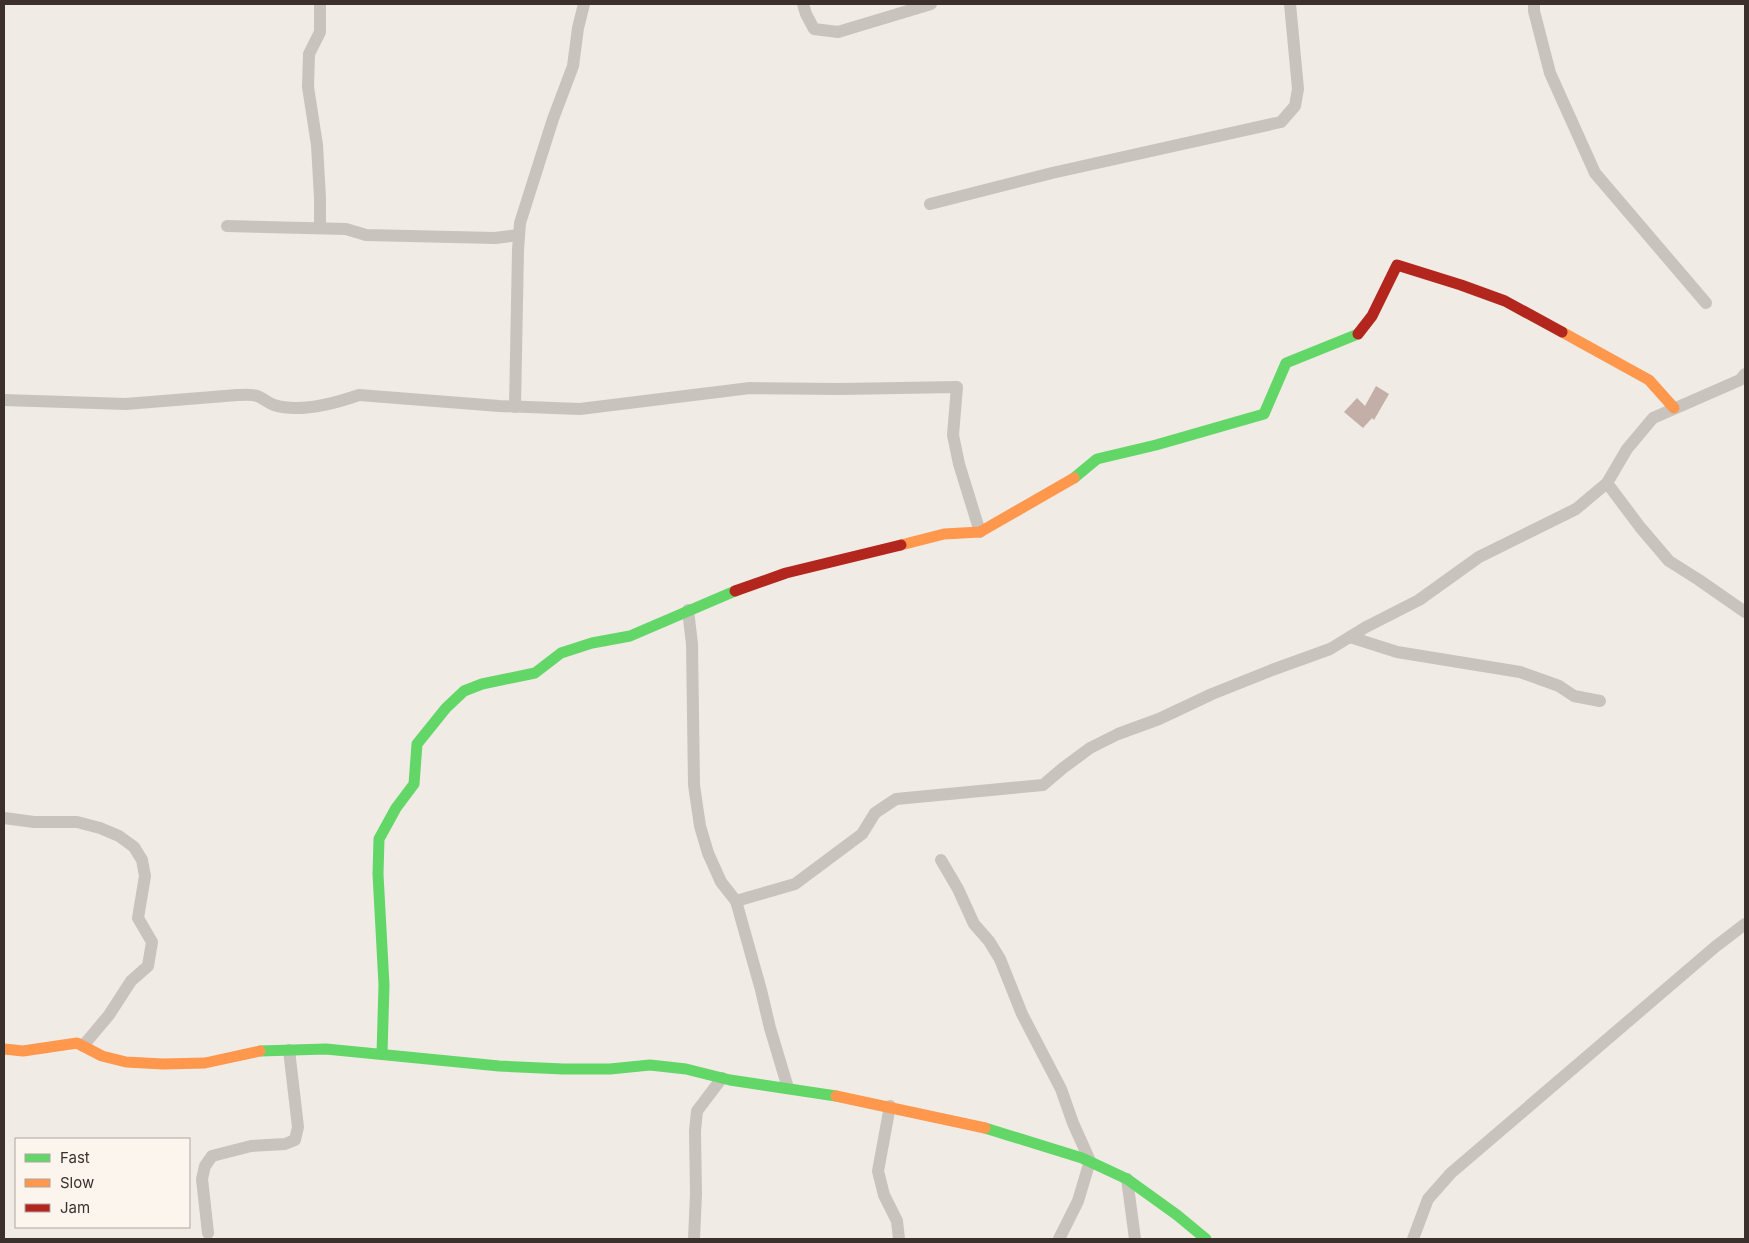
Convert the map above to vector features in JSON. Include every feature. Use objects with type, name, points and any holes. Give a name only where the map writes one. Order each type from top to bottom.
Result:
[{"type":"street","points":[[320,4],[320,32],[309,54],[308,87],[317,145],[320,227]]},
{"type":"street","points":[[515,407],[520,223],[553,119],[573,66],[578,28],[584,4]]},
{"type":"street","points":[[803,4],[814,29],[838,32],[931,4]]},
{"type":"street","points":[[930,204],[1281,122],[1295,106],[1298,89],[1290,4]]},
{"type":"street","points":[[1534,4],[1550,73],[1595,173],[1706,303]]},
{"type":"street","points":[[227,226],[320,227],[346,229],[366,236],[494,238],[519,235]]},
{"type":"street","points":[[382,1054],[384,985],[378,874],[379,839],[396,808],[414,784],[417,744],[446,708],[464,690],[482,684],[536,673],[561,653],[592,643],[630,636],[688,610],[768,580],[821,564],[944,534],[980,532],[1077,476],[1097,459],[1156,445],[1264,414],[1286,363],[1357,335],[1372,316],[1397,265],[1505,301],[1649,380],[1674,408]]},
{"type":"street","points":[[736,901],[795,884],[862,834],[875,813],[896,799],[1043,786],[1062,768],[1090,748],[1118,734],[1158,719],[1212,694],[1330,649],[1419,600],[1479,557],[1576,509],[1607,482],[1627,449],[1653,418],[1740,380],[1745,374]]},
{"type":"street","points":[[4,400],[126,404],[237,395],[255,396],[275,405],[292,407],[328,405],[359,396],[515,407],[580,409],[750,388],[958,387],[954,435],[959,464],[980,532]]},
{"type":"street","points":[[1607,482],[1640,527],[1669,560],[1745,612]]},
{"type":"street","points":[[688,610],[692,644],[694,786],[700,826],[708,853],[721,882],[736,901],[788,1088]]},
{"type":"street","points":[[1350,637],[1396,652],[1520,672],[1559,686],[1574,696],[1600,701]]},
{"type":"street","points":[[4,818],[34,822],[77,822],[100,828],[119,836],[134,847],[142,860],[145,876],[138,918],[152,942],[148,966],[131,981],[109,1015],[83,1046]]},
{"type":"street","points":[[941,860],[958,889],[974,924],[989,941],[1000,959],[1022,1014],[1062,1090],[1073,1123],[1090,1161],[1078,1201],[1058,1239]]},
{"type":"street","points":[[1413,1239],[1428,1199],[1451,1172],[1715,946],[1745,924]]},
{"type":"street","points":[[4,1049],[23,1051],[77,1042],[102,1056],[126,1062],[163,1064],[205,1063],[257,1052],[326,1049],[499,1066],[610,1069],[650,1065],[686,1069],[722,1078],[890,1106],[1006,1133],[1090,1161],[1127,1179],[1177,1215],[1206,1239]]},
{"type":"street","points":[[208,1233],[202,1179],[206,1166],[212,1156],[251,1146],[285,1144],[295,1140],[298,1127],[289,1050]]},
{"type":"street","points":[[694,1239],[696,1194],[695,1131],[697,1111],[722,1078]]},
{"type":"street","points":[[890,1106],[878,1171],[884,1195],[897,1220],[899,1239]]},
{"type":"street","points":[[1127,1179],[1135,1239]]},
{"type":"building","points":[[1376,386],[1389,394],[1374,420],[1372,418],[1363,428],[1344,412],[1357,398],[1365,406]]},
{"type":"traffic: fast","points":[[1074,478],[1097,459],[1156,445],[1264,414],[1286,363],[1358,334]]},
{"type":"traffic: fast","points":[[382,1054],[384,985],[378,874],[379,839],[396,808],[414,784],[417,744],[446,708],[464,691],[482,684],[535,673],[561,653],[592,643],[630,636],[735,591]]},
{"type":"traffic: fast","points":[[260,1051],[326,1049],[499,1066],[563,1069],[610,1069],[650,1065],[686,1069],[730,1080],[836,1096]]},
{"type":"traffic: fast","points":[[985,1128],[1082,1158],[1127,1179],[1177,1215],[1206,1239]]},
{"type":"traffic: slow","points":[[1562,332],[1649,380],[1674,408]]},
{"type":"traffic: slow","points":[[901,545],[944,534],[980,532],[1074,478]]},
{"type":"traffic: slow","points":[[4,1049],[23,1051],[77,1043],[102,1056],[126,1062],[163,1064],[205,1063],[260,1051]]},
{"type":"traffic: slow","points":[[836,1096],[985,1128]]},
{"type":"traffic: jam","points":[[1358,334],[1372,316],[1397,265],[1505,301],[1562,332]]},
{"type":"traffic: jam","points":[[735,591],[786,573],[901,545]]}]
